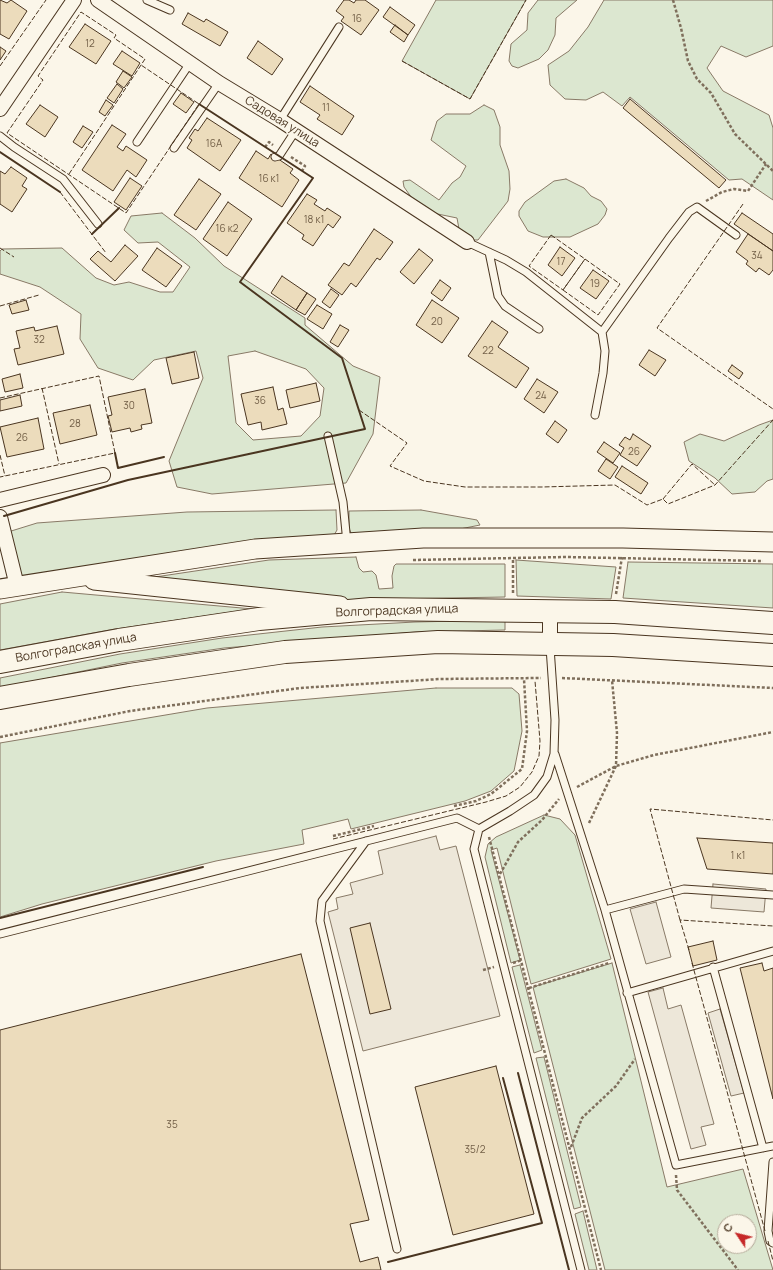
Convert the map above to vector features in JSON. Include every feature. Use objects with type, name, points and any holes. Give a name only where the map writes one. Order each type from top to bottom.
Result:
[{"type":"main road","points":[[8,588],[255,549],[423,538],[623,538],[773,542]]},
{"type":"main road","points":[[66,578],[371,609]]},
{"type":"main road","name":"Волгоградская улица","points":[[0,662],[119,640],[259,619],[371,609],[653,614],[773,623]]},
{"type":"main road","points":[[0,698],[129,675],[285,652],[438,642],[647,646],[773,655]]},
{"type":"street","points":[[0,109],[74,0]]},
{"type":"street","name":"Садовая улица","points":[[98,0],[190,63],[296,130],[467,242]]},
{"type":"street","points":[[0,500],[103,475]]},
{"type":"street","points":[[0,517],[8,588]]},
{"type":"street","points":[[550,611],[550,643]]},
{"type":"lane","points":[[147,0],[170,10]]},
{"type":"lane","points":[[280,120],[338,26]]},
{"type":"lane","points":[[137,142],[190,63]]},
{"type":"lane","points":[[174,148],[219,82]]},
{"type":"lane","points":[[275,157],[279,156],[296,130]]},
{"type":"lane","points":[[0,136],[14,148],[63,179],[98,224]]},
{"type":"lane","points":[[602,332],[669,238],[690,212],[697,207],[736,235]]},
{"type":"lane","points":[[467,242],[526,272],[602,332],[605,351],[604,366],[595,415]]},
{"type":"lane","points":[[489,252],[498,296],[505,306],[540,329]]},
{"type":"lane","points":[[328,436],[343,502],[347,543]]},
{"type":"lane","points":[[550,643],[551,678],[555,720],[554,754],[548,777],[534,795],[479,829],[474,849],[582,1270]]},
{"type":"lane","points":[[554,754],[605,910],[676,1165],[773,1146]]},
{"type":"lane","points":[[0,934],[457,818],[479,829]]},
{"type":"lane","points":[[366,841],[322,901],[320,921],[397,1249]]},
{"type":"lane","points":[[605,910],[684,889],[773,896]]},
{"type":"lane","points":[[628,993],[713,967],[773,951]]},
{"type":"lane","points":[[713,967],[763,1148]]},
{"type":"lane","points":[[773,1162],[768,1231],[770,1241],[773,1243]]},
{"type":"path","points":[[673,0],[688,61],[697,79],[711,93],[735,134],[773,170]]},
{"type":"path","points":[[697,207],[722,192],[734,188],[748,191],[766,164]]},
{"type":"path","points":[[616,596],[622,552]]},
{"type":"path","points":[[513,558],[513,594]]},
{"type":"path","points":[[413,560],[622,558],[763,561]]},
{"type":"path","points":[[453,806],[476,801],[491,794],[522,769],[527,731],[524,678]]},
{"type":"path","points":[[0,737],[130,711],[300,688],[440,679],[551,678],[773,688]]},
{"type":"path","points":[[582,837],[616,766],[617,733],[612,680]]},
{"type":"path","points":[[500,874],[518,842],[566,793],[616,766],[654,756],[773,732]]},
{"type":"path","points":[[485,824],[500,874],[602,1270]]},
{"type":"path","points":[[333,836],[378,825]]},
{"type":"path","points":[[529,988],[619,960]]},
{"type":"path","points":[[571,1148],[582,1118],[616,1086],[643,1048]]},
{"type":"path","points":[[676,1165],[677,1190],[738,1270]]},
{"type":"green space","points":[[436,0],[526,0],[470,99],[402,61]]},
{"type":"green space","points":[[538,0],[577,0],[556,18],[555,35],[548,50],[539,59],[518,68],[512,66],[509,61],[511,44],[527,30],[528,13]]},
{"type":"green space","points":[[604,0],[773,0],[773,46],[746,57],[721,46],[707,68],[723,91],[769,115],[773,128],[773,200],[742,179],[729,180],[630,97],[622,106],[603,92],[586,100],[565,99],[550,85],[548,65],[569,51],[588,27]]},
{"type":"green space","points":[[484,105],[494,110],[500,127],[500,145],[509,171],[510,189],[508,201],[478,240],[471,240],[459,229],[457,218],[428,212],[414,201],[404,187],[403,181],[410,180],[439,200],[452,183],[460,177],[466,166],[431,140],[437,121],[446,114],[470,114]]},
{"type":"green space","points":[[566,179],[584,188],[591,196],[601,201],[607,209],[605,215],[598,224],[570,237],[543,237],[528,231],[519,216],[519,211],[525,202],[554,181]]},
{"type":"green space","points":[[162,213],[195,238],[224,266],[305,318],[305,325],[353,366],[380,377],[373,434],[346,483],[212,494],[177,487],[169,461],[203,378],[196,351],[154,360],[133,380],[98,368],[80,339],[81,314],[40,287],[0,274],[0,251],[2,249],[62,248],[96,278],[114,285],[129,282],[160,292],[173,292],[190,267],[158,242],[138,243],[124,230],[131,216]],"holes":[[[255,351],[306,369],[324,388],[320,416],[301,436],[253,440],[236,423],[228,356]]]},
{"type":"green space","points":[[773,420],[773,479],[767,481],[755,492],[732,494],[715,478],[689,461],[684,442],[700,434],[724,441]]},
{"type":"green space","points":[[336,510],[337,530],[333,537],[22,577],[8,532],[37,523],[187,512]]},
{"type":"green space","points":[[421,510],[477,520],[480,525],[435,534],[358,537],[351,533],[349,528],[349,511]]},
{"type":"green space","points":[[356,557],[359,568],[363,572],[372,571],[376,575],[379,589],[393,588],[392,576],[394,566],[396,564],[505,564],[505,597],[330,600],[128,581],[269,560]]},
{"type":"green space","points":[[516,560],[616,567],[611,599],[517,596]]},
{"type":"green space","points":[[628,562],[773,564],[773,608],[623,598]]},
{"type":"green space","points":[[62,592],[253,609],[115,629],[0,650],[0,604]]},
{"type":"green space","points":[[505,620],[505,630],[416,632],[224,648],[122,663],[0,688],[0,678],[120,654],[222,638],[322,627],[415,622]]},
{"type":"green space","points":[[436,688],[512,688],[519,694],[522,731],[514,771],[491,791],[465,801],[351,829],[348,819],[302,830],[304,844],[216,861],[42,904],[0,917],[0,743],[207,708]]},
{"type":"green space","points":[[544,815],[560,819],[575,835],[611,959],[531,984],[497,848],[491,850],[520,960],[511,963],[485,857],[488,844],[496,837]]},
{"type":"green space","points":[[612,963],[667,1187],[743,1169],[756,1214],[717,1214],[717,1254],[757,1254],[757,1216],[773,1270],[605,1270],[533,987]]},
{"type":"green space","points":[[520,965],[542,1050],[534,1053],[512,967]]},
{"type":"green space","points":[[544,1057],[581,1207],[574,1209],[536,1058]]},
{"type":"green space","points":[[583,1211],[597,1270],[589,1270],[575,1214]]},
{"type":"shaded area","points":[[436,836],[440,850],[456,846],[500,1016],[363,1051],[328,912],[338,909],[336,898],[353,894],[350,883],[383,874],[378,851]]},
{"type":"shaded area","points":[[713,884],[766,889],[764,912],[711,908]]},
{"type":"shaded area","points":[[656,902],[671,957],[646,964],[630,909]]},
{"type":"shaded area","points":[[663,988],[668,1009],[681,1005],[714,1124],[701,1127],[706,1145],[691,1149],[648,992]]},
{"type":"shaded area","points":[[720,1009],[744,1093],[731,1096],[708,1013]]},
{"type":"building","points":[[0,0],[7,3],[11,0],[27,11],[9,39],[0,34]]},
{"type":"building","points":[[344,0],[349,0],[354,3],[356,0],[365,0],[379,10],[361,35],[341,21],[344,17],[336,11]]},
{"type":"building","points":[[390,7],[415,25],[408,35],[383,17]]},
{"type":"building","points":[[188,13],[204,22],[206,19],[228,32],[220,46],[182,24]]},
{"type":"building","points":[[85,24],[111,41],[96,64],[69,47]]},
{"type":"building","points":[[395,25],[408,35],[404,42],[390,32]]},
{"type":"building","points":[[258,41],[283,59],[272,75],[247,58]]},
{"type":"building","points":[[0,47],[6,51],[0,60]]},
{"type":"building","points":[[122,51],[140,63],[132,76],[113,64]]},
{"type":"building","points":[[123,71],[132,77],[124,88],[116,82]]},
{"type":"building","points":[[117,84],[123,89],[114,103],[107,98]]},
{"type":"building","points":[[310,86],[354,116],[342,135],[317,119],[320,115],[300,102]]},
{"type":"building","points":[[181,93],[194,102],[186,113],[173,104]]},
{"type":"building","points":[[630,99],[726,180],[719,188],[623,108]]},
{"type":"building","points":[[106,100],[113,105],[105,116],[99,112]]},
{"type":"building","points":[[40,105],[58,117],[45,137],[26,124]]},
{"type":"building","points":[[207,118],[241,140],[220,171],[187,148],[192,140],[189,138],[195,129],[198,131]]},
{"type":"building","points":[[112,125],[126,134],[117,147],[123,151],[126,146],[147,160],[136,177],[127,170],[113,191],[82,170]]},
{"type":"building","points":[[83,126],[93,132],[82,148],[73,142]]},
{"type":"building","points":[[256,151],[268,159],[271,154],[293,169],[290,173],[299,180],[282,207],[239,178]]},
{"type":"building","points":[[11,167],[27,178],[22,186],[27,189],[12,212],[0,204],[0,171],[5,174]]},
{"type":"building","points":[[130,178],[142,186],[126,210],[114,202]]},
{"type":"building","points":[[199,179],[221,194],[196,230],[174,215]]},
{"type":"building","points":[[307,194],[317,200],[314,204],[325,211],[327,208],[341,217],[333,228],[328,224],[313,246],[302,239],[304,235],[287,223]]},
{"type":"building","points":[[228,202],[252,219],[227,256],[203,239]]},
{"type":"building","points":[[742,213],[773,234],[773,251],[734,224]]},
{"type":"building","points":[[374,229],[393,242],[380,260],[377,258],[356,287],[351,283],[342,295],[328,285],[344,263],[349,266]]},
{"type":"building","points":[[748,234],[773,251],[773,270],[769,275],[759,268],[756,272],[746,264],[748,261],[736,252]]},
{"type":"building","points":[[125,245],[138,256],[115,281],[90,259],[98,251],[111,262]]},
{"type":"building","points":[[560,247],[575,258],[562,276],[548,265]]},
{"type":"building","points":[[157,248],[182,266],[166,287],[142,270]]},
{"type":"building","points":[[419,249],[433,260],[414,284],[400,272]]},
{"type":"building","points":[[593,270],[609,281],[596,299],[580,288]]},
{"type":"building","points":[[282,276],[307,293],[296,310],[271,293]]},
{"type":"building","points":[[440,280],[451,288],[442,301],[431,293]]},
{"type":"building","points":[[331,289],[339,295],[330,308],[322,302]]},
{"type":"building","points":[[307,293],[316,299],[305,315],[296,310]]},
{"type":"building","points":[[26,300],[29,310],[12,314],[9,305]]},
{"type":"building","points":[[432,300],[459,318],[442,343],[416,325]]},
{"type":"building","points":[[317,305],[332,314],[323,329],[307,319]]},
{"type":"building","points":[[492,321],[508,332],[498,347],[529,368],[516,388],[468,356]]},
{"type":"building","points":[[340,325],[349,330],[338,347],[330,342]]},
{"type":"building","points":[[57,326],[64,354],[18,365],[14,349],[20,348],[16,331],[34,327],[35,331]]},
{"type":"building","points":[[649,350],[666,360],[655,376],[639,365]]},
{"type":"building","points":[[194,352],[199,378],[172,384],[166,358]]},
{"type":"building","points":[[732,365],[743,373],[739,379],[728,371]]},
{"type":"building","points":[[20,374],[23,388],[5,392],[2,379]]},
{"type":"building","points":[[537,379],[558,392],[544,413],[524,399]]},
{"type":"building","points":[[316,383],[320,401],[290,408],[286,390]]},
{"type":"building","points":[[273,387],[278,410],[283,408],[287,424],[262,430],[261,422],[248,425],[241,394]]},
{"type":"building","points":[[145,389],[152,423],[141,425],[142,429],[131,432],[130,428],[112,432],[108,416],[112,415],[108,397]]},
{"type":"building","points":[[20,395],[22,406],[0,411],[0,400]]},
{"type":"building","points":[[90,405],[97,435],[60,444],[53,413]]},
{"type":"building","points":[[38,418],[44,449],[7,457],[0,427]]},
{"type":"building","points":[[555,421],[567,430],[558,443],[546,434]]},
{"type":"building","points":[[633,434],[651,446],[637,466],[620,455],[624,448],[619,445],[625,437],[630,440]]},
{"type":"building","points":[[604,442],[620,453],[613,463],[597,452]]},
{"type":"building","points":[[606,459],[618,467],[610,479],[598,471]]},
{"type":"building","points":[[622,466],[648,483],[641,494],[615,477]]},
{"type":"building","points":[[697,838],[773,843],[773,874],[707,869]]},
{"type":"building","points":[[370,923],[391,1009],[370,1014],[350,928]]},
{"type":"building","points":[[713,941],[717,960],[693,966],[688,947]]},
{"type":"building","points":[[301,954],[369,1220],[350,1224],[360,1262],[378,1257],[381,1270],[0,1270],[0,1030]]},
{"type":"building","points":[[762,963],[764,971],[773,968],[773,1099],[740,968]]},
{"type":"building","points":[[496,1066],[534,1214],[453,1235],[415,1087]]},
{"type":"fence","points":[[0,66],[46,0]]},
{"type":"fence","points":[[402,61],[470,99],[526,0]]},
{"type":"fence","points":[[69,174],[145,59],[114,38],[116,35],[81,12],[38,76],[43,80],[7,133],[126,213],[199,104],[141,65]]},
{"type":"fence","points":[[60,192],[106,253]]},
{"type":"fence","points":[[743,204],[657,328],[773,409]]},
{"type":"fence","points":[[551,235],[585,259],[563,290],[529,266],[551,235]]},
{"type":"fence","points":[[0,248],[14,257]]},
{"type":"fence","points":[[585,259],[620,284],[598,315],[563,290],[585,259]]},
{"type":"fence","points":[[0,306],[39,295]]},
{"type":"fence","points":[[0,398],[99,376],[115,453],[0,477]]},
{"type":"fence","points":[[42,388],[59,464]]},
{"type":"fence","points":[[359,410],[407,443],[390,466],[424,481],[465,487],[615,485],[647,505],[663,499],[668,504],[715,485],[773,420]]},
{"type":"fence","points":[[0,455],[5,476]]},
{"type":"fence","points":[[663,499],[692,464],[715,485]]},
{"type":"fence","points":[[333,839],[486,802],[506,796],[520,787],[532,772],[539,756],[540,741],[535,681]]},
{"type":"fence","points":[[680,920],[650,809],[773,820]]},
{"type":"fence","points":[[689,950],[680,920],[773,926]]},
{"type":"fence","points":[[692,963],[765,1231]]},
{"type":"fence","points":[[768,1241],[773,1261]]},
{"type":"wall","points":[[4,516],[128,480],[365,429],[342,358],[240,282],[313,178],[199,104]]},
{"type":"wall","points":[[0,152],[60,192]]},
{"type":"wall","points":[[92,234],[119,208]]},
{"type":"wall","points":[[115,453],[118,468],[164,457]]},
{"type":"wall","points":[[0,918],[203,867]]},
{"type":"wall","points":[[518,1073],[569,1270]]},
{"type":"wall","points":[[388,1262],[542,1223],[503,1078]]}]
